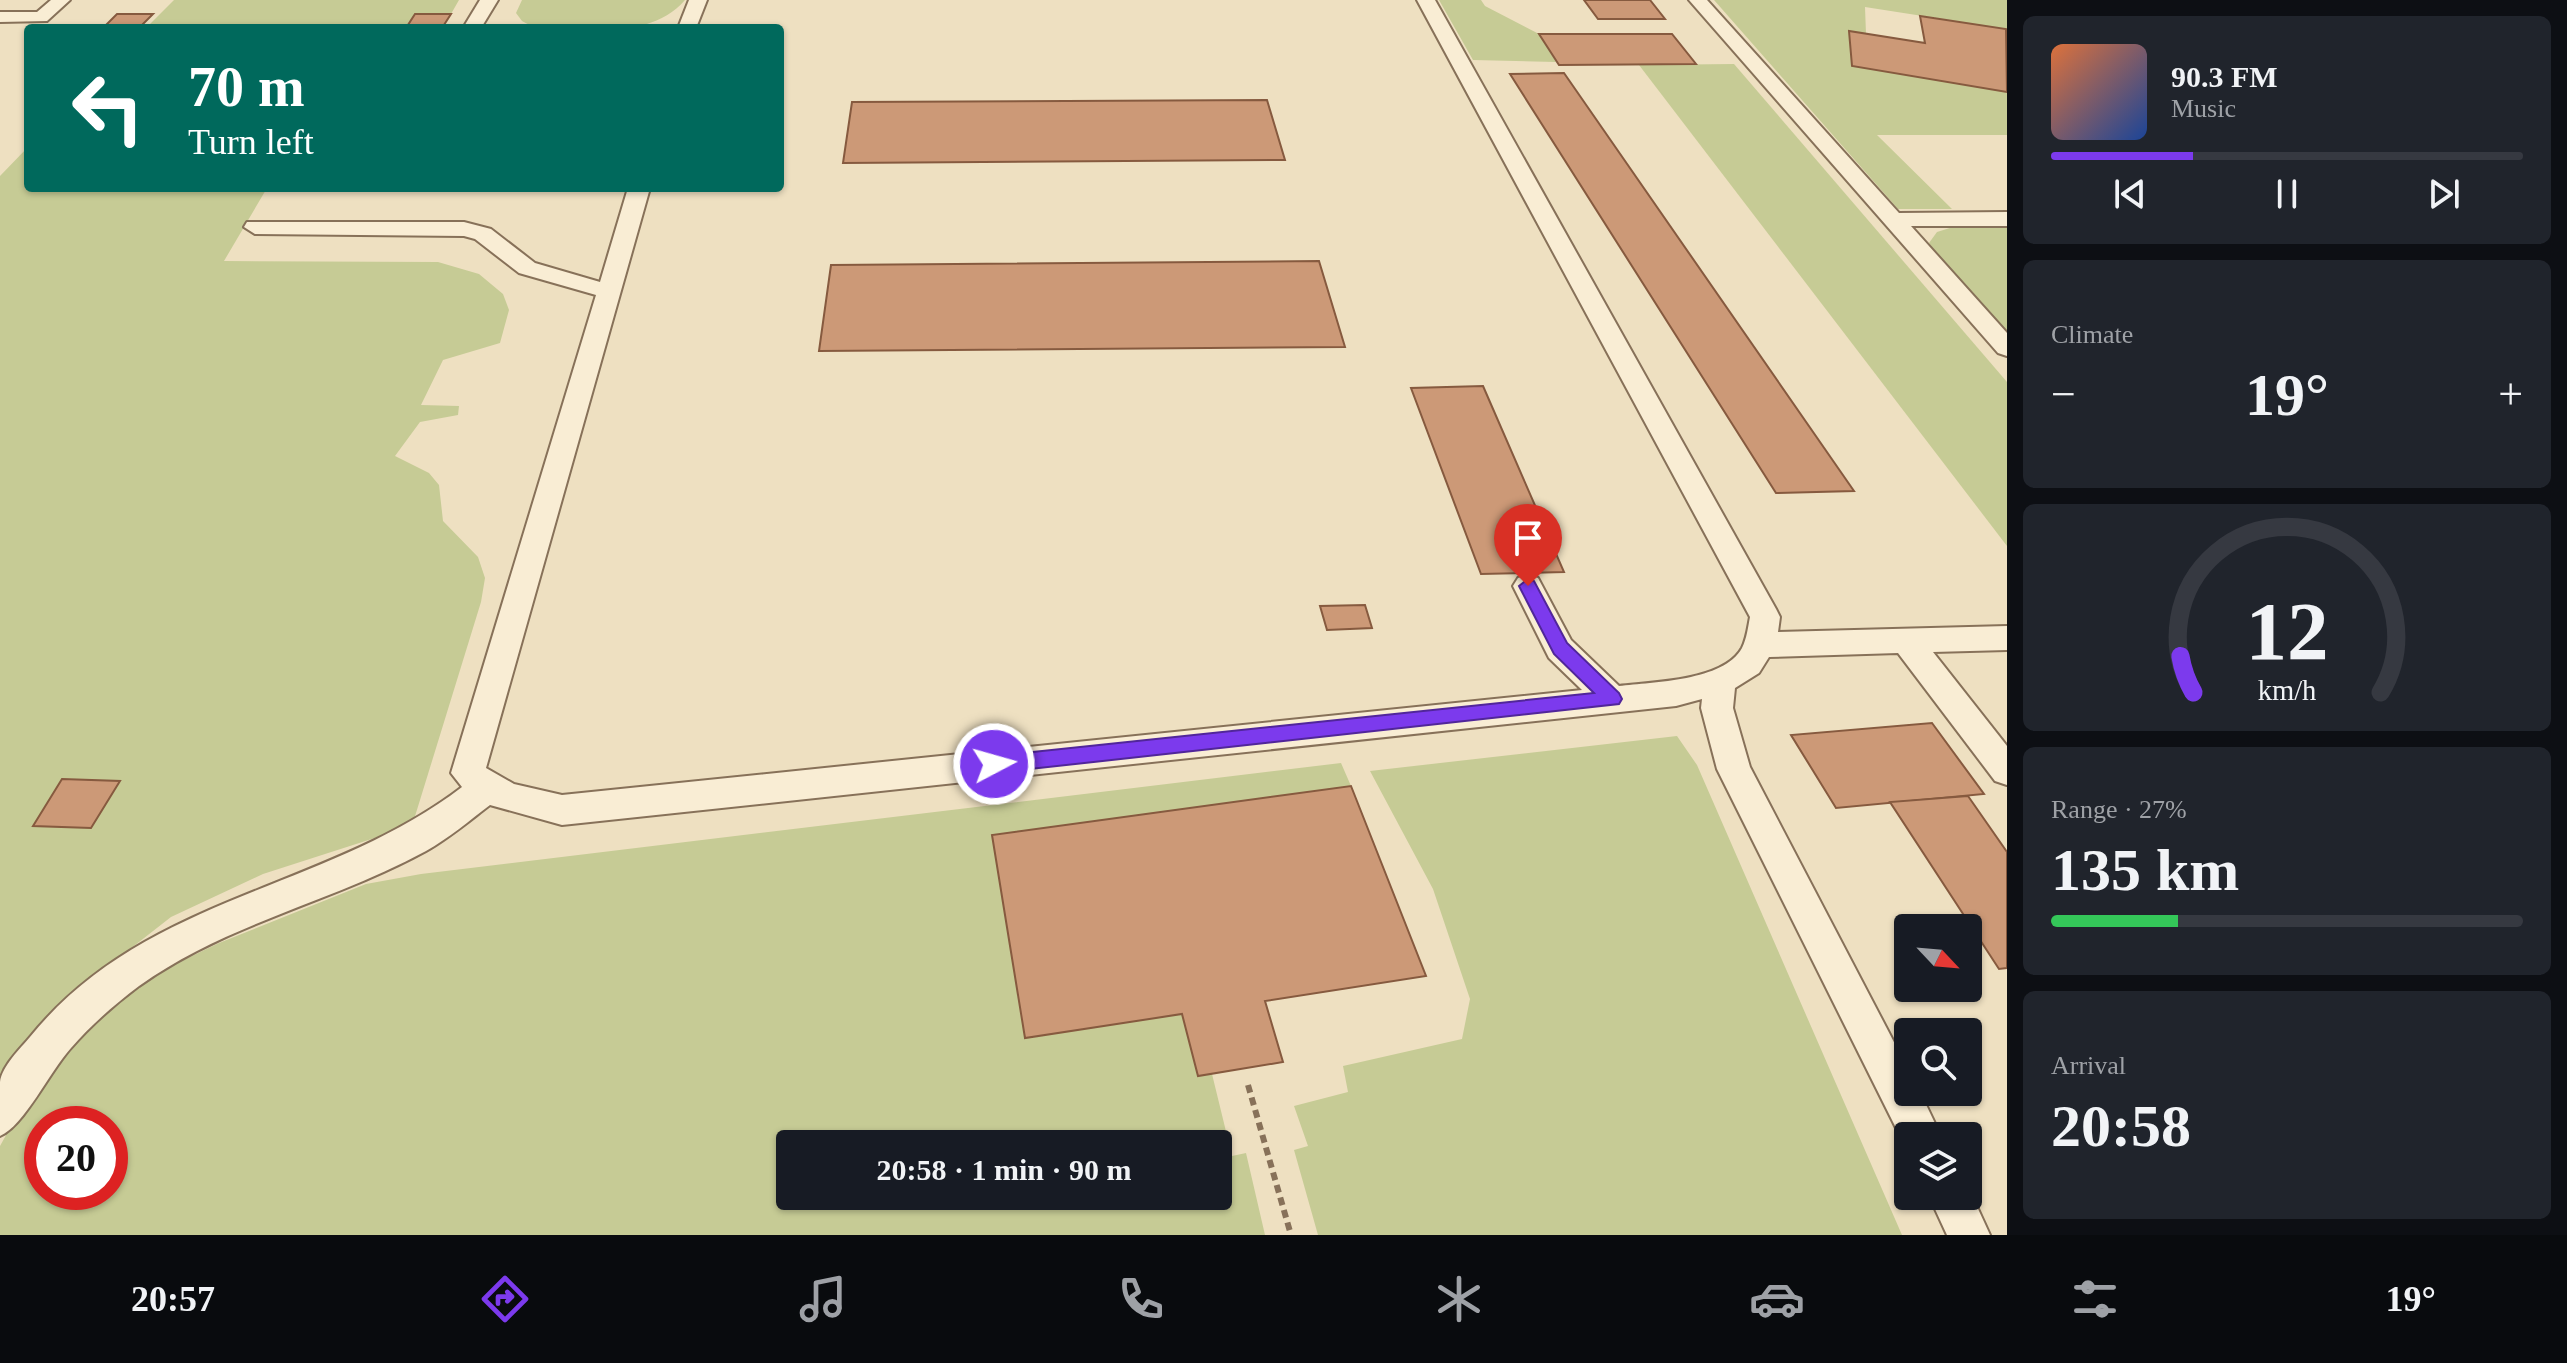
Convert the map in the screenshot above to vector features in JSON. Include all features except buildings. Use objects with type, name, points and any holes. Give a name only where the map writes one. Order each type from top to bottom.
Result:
[{"type":"lane","points":[[0,17],[41,17],[61,0]]},
{"type":"lane","points":[[474,24],[489,0]]},
{"type":"lane","points":[[689,24],[698,0]]},
{"type":"lane","points":[[638,192],[468,773],[485,789],[507,799],[562,810],[1676,693],[1720,681],[1750,667],[1762,645],[1765,617],[1426,0]]},
{"type":"lane","points":[[1698,0],[2007,348]]},
{"type":"lane","points":[[1893,220],[2007,219]]},
{"type":"lane","points":[[255,227],[464,229],[483,234],[527,268],[608,291]]},
{"type":"lane","points":[[1528,586],[1560,649],[1612,699]]},
{"type":"lane","points":[[1762,645],[2007,638]]},
{"type":"lane","points":[[1907,642],[2007,771]]},
{"type":"lane","points":[[1720,681],[1717,708],[1734,769],[1914,1122]]},
{"type":"lane","points":[[0,1116],[18,1082],[52,1037],[92,997],[176,940],[392,851],[431,830],[485,789]]},
{"type":"lane","points":[[1957,1210],[1969,1235]]},
{"type":"path","points":[[1248,1085],[1291,1235]]},
{"type":"green space","points":[[174,0],[459,0],[451,14],[415,14],[409,24],[150,24]]},
{"type":"green space","points":[[522,0],[685,0],[671,13],[646,24],[528,24],[516,13]]},
{"type":"green space","points":[[1439,0],[1481,0],[1485,6],[1539,34],[1556,62],[1473,60]]},
{"type":"green space","points":[[1714,0],[2007,0],[2007,33],[2006,29],[1865,7],[1866,34],[1849,32],[1852,66],[2007,92],[2007,135],[1877,135],[1952,209],[1898,209]]},
{"type":"green space","points":[[1734,64],[2007,382],[2007,546],[1639,65]]},
{"type":"green space","points":[[24,151],[24,192],[265,192],[224,261],[438,262],[479,274],[503,294],[509,310],[500,343],[443,360],[421,405],[459,406],[458,415],[420,422],[395,456],[429,473],[439,485],[443,521],[478,557],[485,578],[481,602],[412,826],[263,874],[171,917],[57,1006],[0,1076],[0,176]]},
{"type":"green space","points":[[1953,227],[2007,227],[2007,333],[1934,253],[1929,243],[1937,232]]},
{"type":"green space","points":[[1677,736],[1697,765],[1902,1235],[1318,1235],[1294,1150],[1308,1146],[1294,1106],[1348,1092],[1343,1066],[1462,1039],[1470,999],[1433,889],[1370,771]]},
{"type":"green space","points":[[1341,763],[1351,786],[992,836],[1025,1038],[1182,1014],[1198,1076],[1212,1074],[1226,1130],[776,1130],[776,1210],[1232,1210],[1232,1156],[1246,1153],[1265,1235],[0,1235],[0,1146],[10,1128],[42,1076],[91,1024],[142,980],[219,943],[366,884],[421,874]]},
{"type":"route","points":[[994,764],[1612,699],[1560,649],[1528,586]]}]
